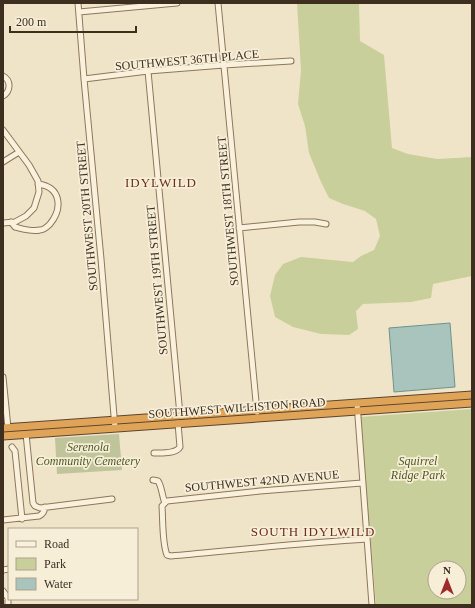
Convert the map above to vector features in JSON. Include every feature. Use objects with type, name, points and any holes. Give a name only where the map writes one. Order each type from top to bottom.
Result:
[{"type":"highway","name":"SOUTHWEST WILLISTON ROAD","points":[[3,436],[178,423],[357,403],[472,395]]},
{"type":"highway","name":"SOUTHWEST WILLISTON ROAD","points":[[5,428],[180,415],[357,411],[472,403]]},
{"type":"street","name":"SOUTHWEST 20TH STREET","points":[[78,3],[115,428]]},
{"type":"street","points":[[79,12],[177,3]]},
{"type":"street","name":"SOUTHWEST 18TH STREET","points":[[218,3],[257,414]]},
{"type":"street","name":"SOUTHWEST 36TH PLACE","points":[[84,79],[224,65],[291,61]]},
{"type":"street","name":"SOUTHWEST 19TH STREET","points":[[148,72],[180,415]]},
{"type":"street","points":[[3,76],[8,81],[9,89],[8,94],[3,96]]},
{"type":"street","points":[[3,130],[29,165],[38,181],[39,192],[34,208],[26,216],[15,222],[3,223]]},
{"type":"street","points":[[3,162],[19,152]]},
{"type":"street","points":[[11,222],[15,227],[29,230],[41,230],[48,226],[54,219],[59,206],[58,199],[50,188],[38,184]]},
{"type":"street","points":[[239,228],[298,222],[315,222],[326,224]]},
{"type":"street","points":[[3,376],[5,428]]},
{"type":"street","points":[[357,403],[372,605]]},
{"type":"street","points":[[154,454],[174,452],[178,450],[180,447],[178,423]]},
{"type":"street","points":[[26,434],[33,503],[35,506],[40,508],[112,499]]},
{"type":"street","points":[[12,447],[15,451],[22,519]]},
{"type":"street","points":[[153,480],[158,481],[160,484],[162,497],[165,502],[162,506],[165,551],[167,555],[367,539]]},
{"type":"street","name":"SOUTHWEST 42ND AVENUE","points":[[165,502],[252,492],[362,483]]},
{"type":"street","points":[[3,520],[39,516],[45,511],[45,507]]},
{"type":"street","points":[[3,592],[8,598],[8,605]]},
{"type":"green space","points":[[297,3],[359,3],[360,41],[384,55],[392,148],[408,154],[437,159],[472,157],[472,276],[433,284],[431,298],[411,302],[363,304],[356,311],[358,329],[349,335],[321,334],[293,327],[275,317],[270,296],[275,275],[283,264],[301,257],[353,262],[361,256],[374,250],[380,236],[376,219],[365,211],[329,198],[309,153],[305,126],[298,104],[301,70]]},
{"type":"green space","name":"Squirrel Ridge Park","points":[[472,409],[472,605],[376,605],[360,417]]},
{"type":"green space","name":"Serenola Community Cemetery","points":[[119,434],[122,470],[57,474],[55,438]]},
{"type":"water","points":[[450,323],[455,387],[394,392],[389,328]]},
{"type":"district","name":"IDYLWILD","points":[[161,182]]},
{"type":"district","name":"SOUTH IDYLWILD","points":[[313,531]]}]
